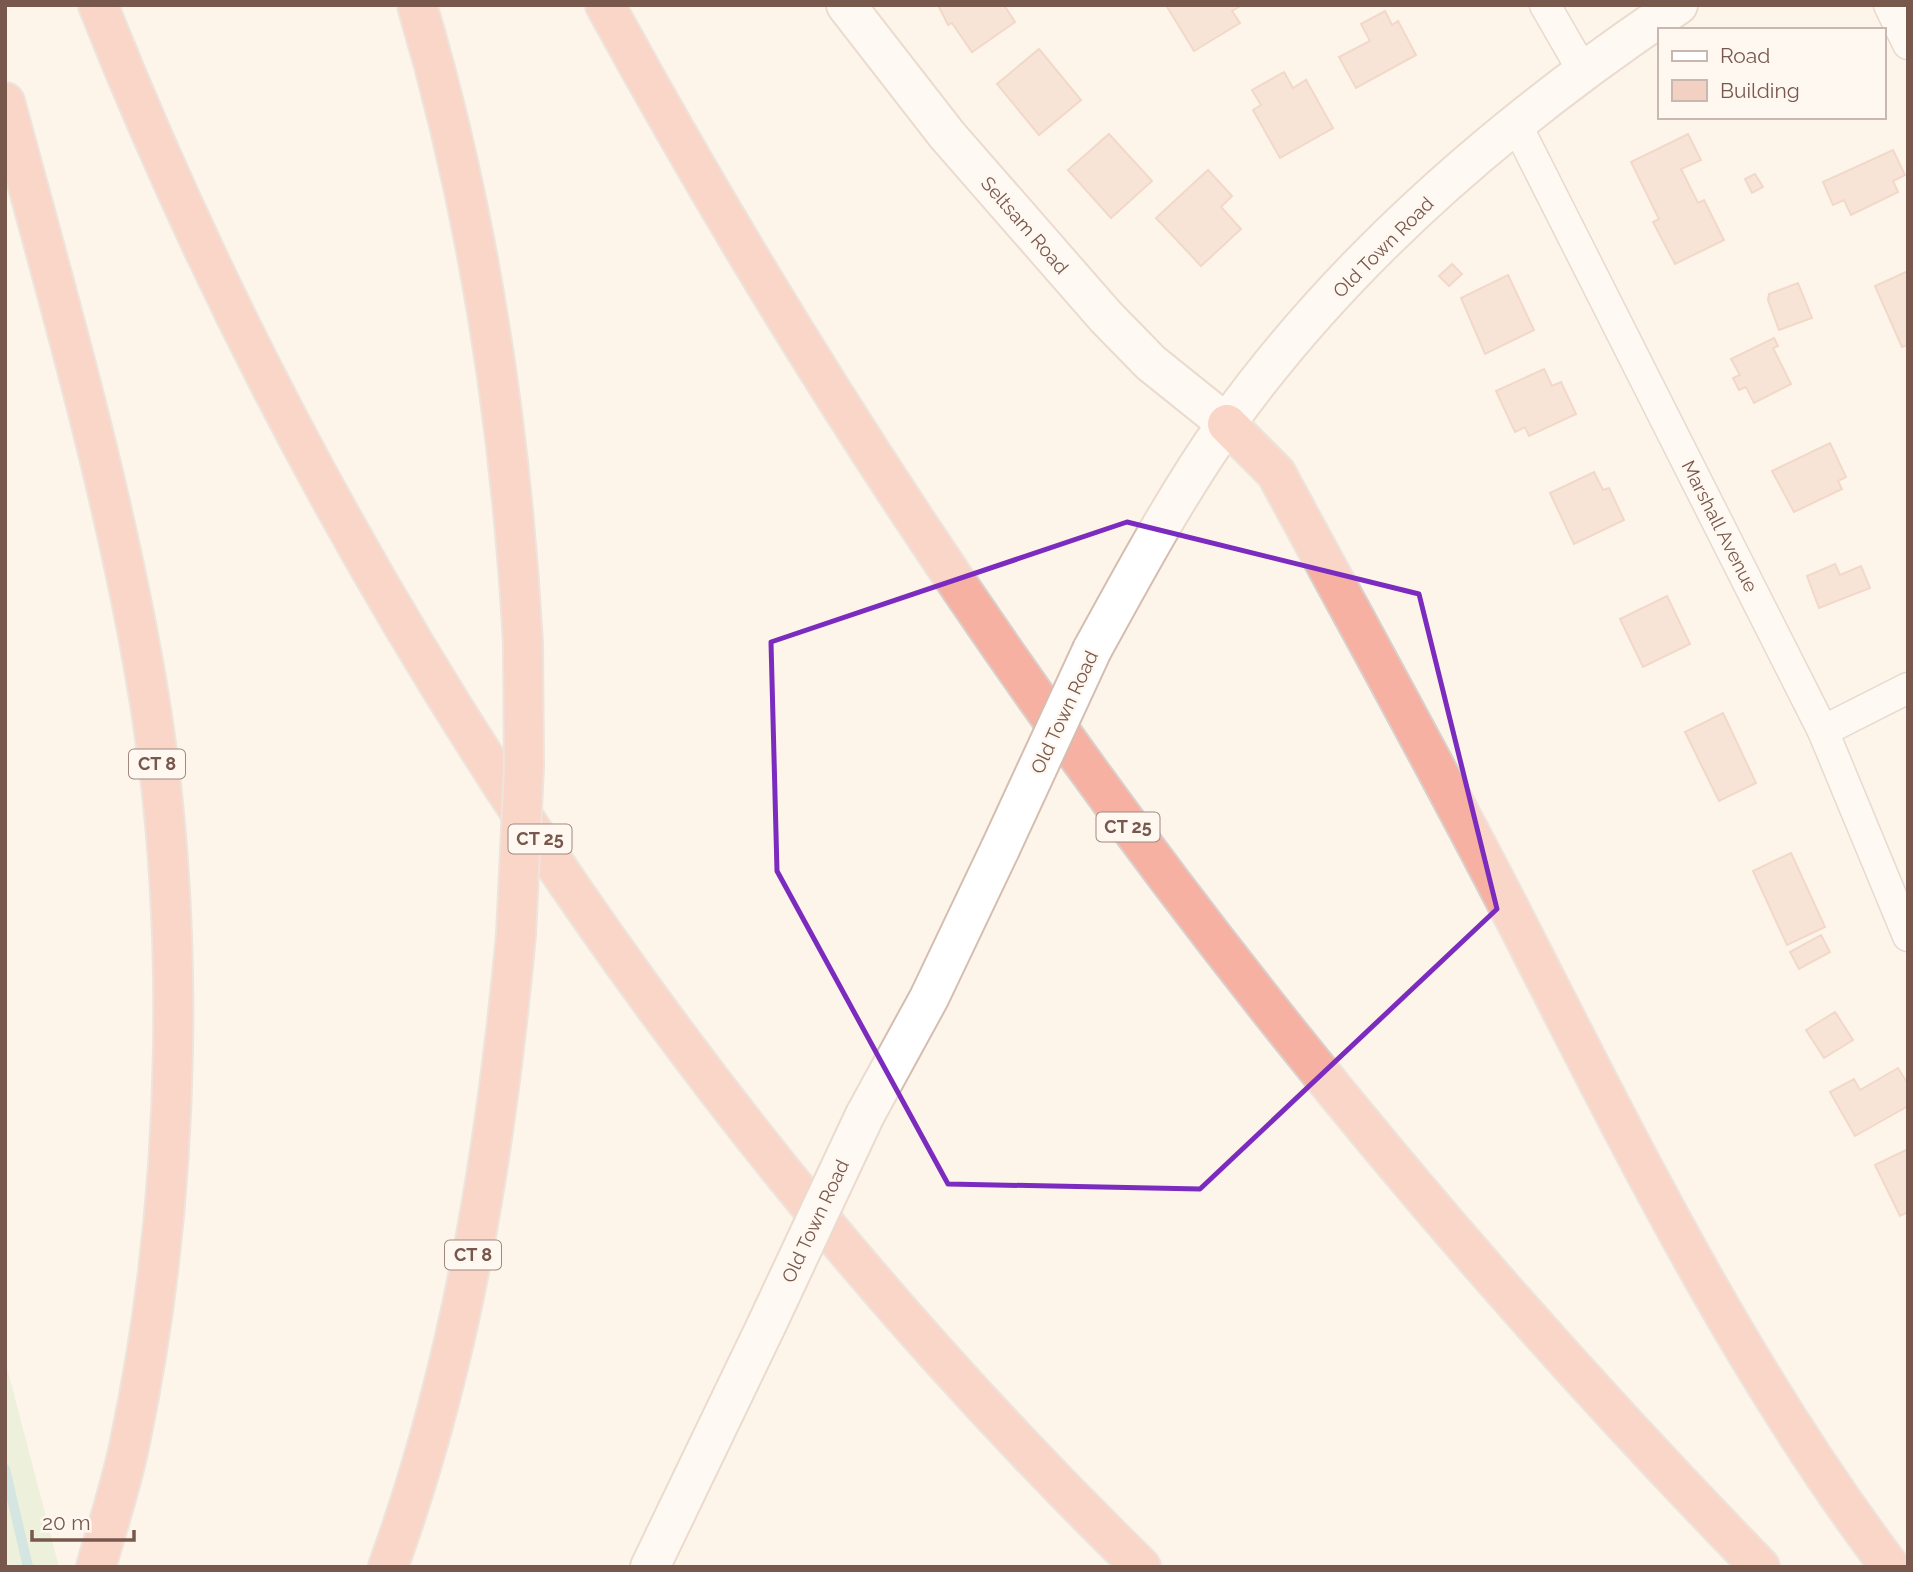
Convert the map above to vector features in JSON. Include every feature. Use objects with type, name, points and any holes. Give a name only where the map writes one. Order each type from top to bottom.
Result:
[{"type":"highway","name":"CT 25","points":[[98,5],[193,223],[295,429],[407,629],[532,827],[661,1012],[804,1197],[952,1369],[1141,1567]]},
{"type":"highway","name":"CT 8","points":[[387,1567],[430,1433],[461,1314],[485,1194],[502,1086],[516,935],[524,766],[523,643],[509,459],[493,337],[444,94],[417,5]]},
{"type":"highway","name":"CT 25","points":[[605,5],[703,180],[839,407],[1006,657],[1140,844],[1290,1037],[1492,1280],[1576,1374],[1760,1567]]},
{"type":"highway","name":"CT 8","points":[[5,102],[120,545],[144,664],[160,784],[169,903],[172,1024],[169,1136],[160,1250],[131,1440],[96,1567]]},
{"type":"highway","points":[[1227,424],[1276,473],[1477,845],[1690,1257],[1805,1449],[1890,1567]]},
{"type":"main road","name":"Seltsam Road","points":[[846,5],[947,135],[1106,317],[1152,363],[1227,424]]},
{"type":"main road","name":"Old Town Road","points":[[650,1567],[865,1115],[929,998],[1092,650],[1179,497],[1227,424],[1272,364],[1343,285],[1461,171],[1583,71],[1678,5]]},
{"type":"street","points":[[1545,5],[1583,71]]},
{"type":"street","points":[[1889,5],[1908,44]]},
{"type":"street","name":"Marshall Avenue","points":[[1516,124],[1823,731],[1908,936]]},
{"type":"street","points":[[1823,731],[1908,688]]},
{"type":"highlighted area","points":[[1127,522],[1419,594],[1497,909],[1200,1189],[948,1184],[777,871],[771,642]]},
{"type":"green space","points":[[5,1360],[59,1567],[5,1567]]},
{"type":"building","points":[[938,5],[1004,5],[1015,22],[972,52],[952,23],[948,25]]},
{"type":"building","points":[[1166,5],[1242,5],[1232,11],[1240,23],[1194,51]]},
{"type":"building","points":[[1385,11],[1392,25],[1398,21],[1416,55],[1356,88],[1339,57],[1370,41],[1361,24]]},
{"type":"building","points":[[1039,49],[1081,100],[1039,135],[997,84]]},
{"type":"building","points":[[1284,72],[1293,88],[1306,80],[1333,128],[1280,158],[1253,110],[1261,105],[1252,90]]},
{"type":"building","points":[[1109,134],[1152,181],[1111,218],[1068,170]]},
{"type":"building","points":[[1688,134],[1701,160],[1681,169],[1698,203],[1704,200],[1724,240],[1675,264],[1653,222],[1659,219],[1631,162]]},
{"type":"building","points":[[1893,150],[1905,175],[1893,181],[1898,192],[1851,215],[1844,200],[1833,205],[1823,182]]},
{"type":"building","points":[[1208,170],[1232,196],[1221,207],[1241,229],[1201,266],[1156,218]]},
{"type":"building","points":[[1755,174],[1763,187],[1752,193],[1745,179]]},
{"type":"building","points":[[1452,264],[1462,274],[1449,286],[1439,276]]},
{"type":"building","points":[[1908,271],[1908,345],[1902,347],[1875,286]]},
{"type":"building","points":[[1508,275],[1534,330],[1485,354],[1461,298]]},
{"type":"building","points":[[1798,283],[1812,318],[1779,330],[1768,300],[1769,294]]},
{"type":"building","points":[[1774,338],[1778,346],[1773,348],[1791,384],[1754,403],[1746,387],[1739,390],[1733,378],[1740,375],[1731,359]]},
{"type":"building","points":[[1544,369],[1552,386],[1561,382],[1576,414],[1529,436],[1525,427],[1515,432],[1496,391]]},
{"type":"building","points":[[1830,443],[1846,477],[1838,481],[1842,489],[1794,512],[1772,471]]},
{"type":"building","points":[[1594,472],[1603,490],[1609,488],[1624,520],[1574,544],[1550,493]]},
{"type":"building","points":[[1835,564],[1840,575],[1861,566],[1870,588],[1819,608],[1807,576]]},
{"type":"building","points":[[1667,596],[1690,644],[1643,667],[1620,619]]},
{"type":"building","points":[[1723,713],[1756,783],[1719,801],[1685,732]]},
{"type":"building","points":[[1791,853],[1825,927],[1787,945],[1753,871]]},
{"type":"building","points":[[1821,935],[1830,952],[1799,969],[1790,952]]},
{"type":"building","points":[[1835,1012],[1853,1040],[1824,1058],[1806,1030]]},
{"type":"building","points":[[1898,1068],[1908,1084],[1908,1106],[1855,1136],[1830,1092],[1854,1079],[1860,1090]]},
{"type":"building","points":[[1908,1149],[1908,1212],[1900,1216],[1875,1165]]},
{"type":"waterway","points":[[5,1469],[28,1567]]}]
